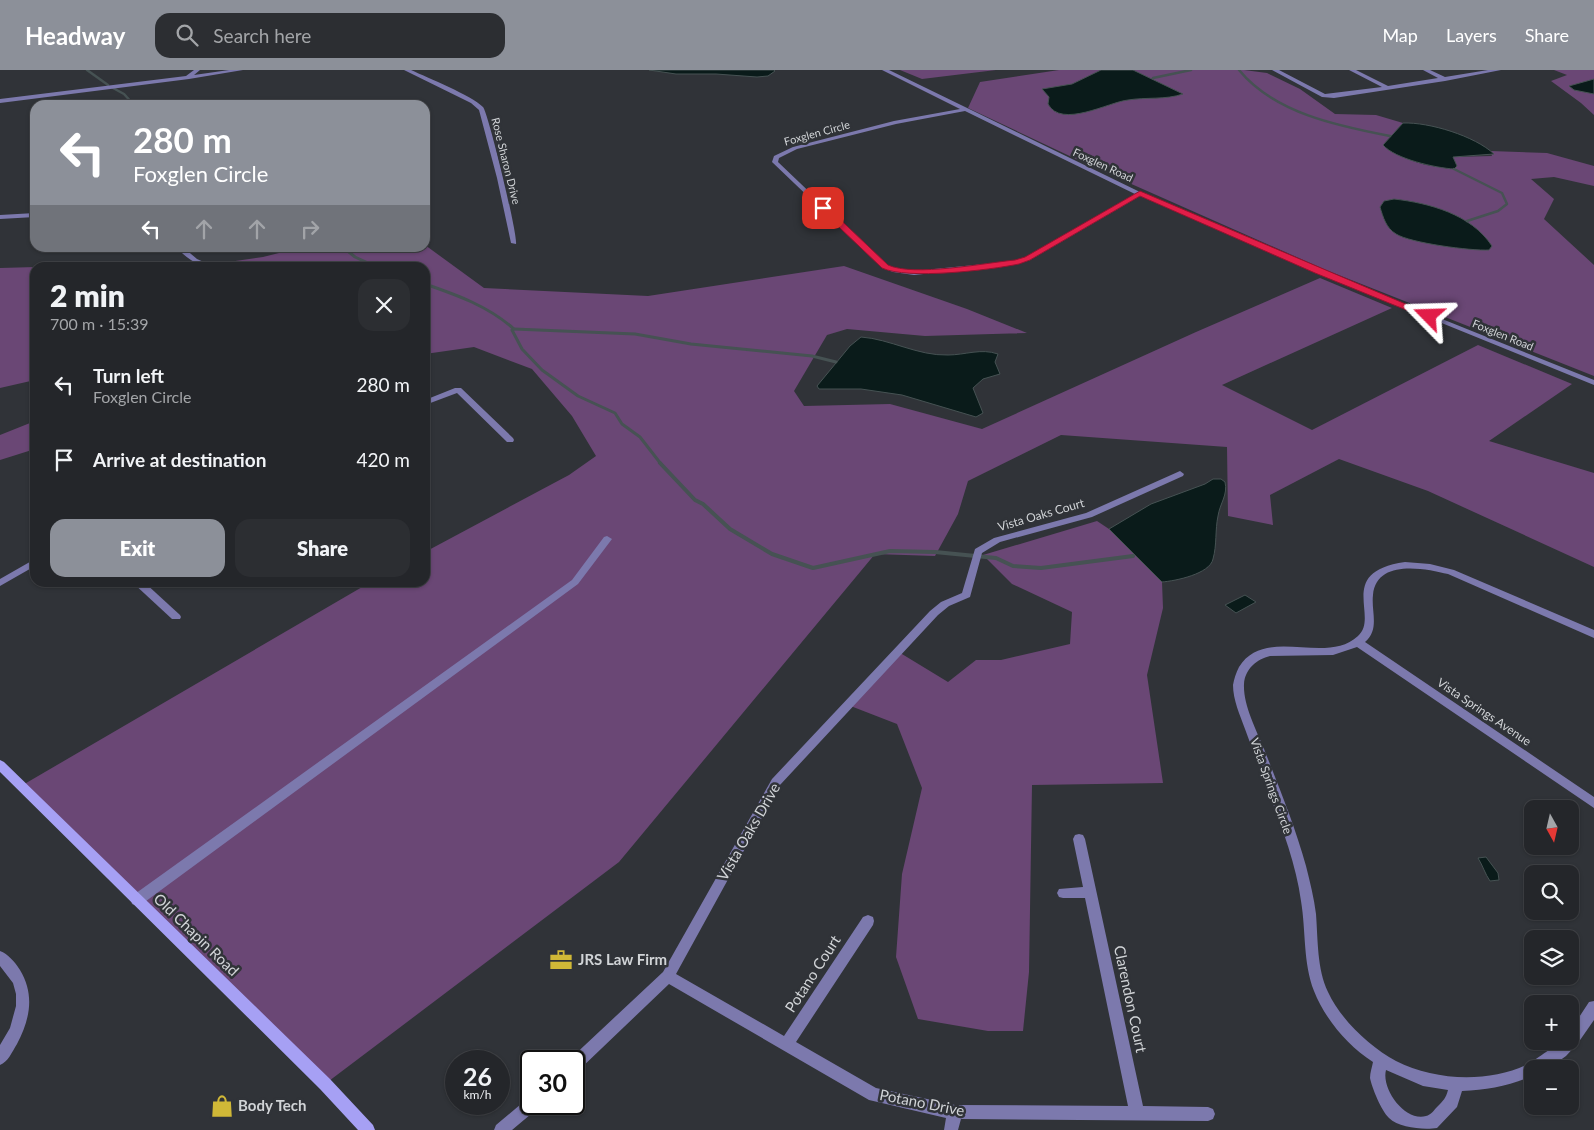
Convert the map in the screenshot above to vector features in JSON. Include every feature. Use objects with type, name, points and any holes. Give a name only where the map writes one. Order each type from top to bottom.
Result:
[{"type":"street","points":[[188,77],[197,70]]},
{"type":"street","points":[[0,101],[240,70]]},
{"type":"street","name":"Rose Sharon Drive","points":[[406,70],[473,102],[482,109],[514,242]]},
{"type":"street","name":"Foxglen Road","points":[[885,70],[963,110],[1140,194],[1318,271],[1594,383]]},
{"type":"street","points":[[1275,70],[1324,96],[1388,88],[1498,70]]},
{"type":"street","points":[[1352,70],[1388,88]]},
{"type":"street","points":[[1426,70],[1445,79]]},
{"type":"street","name":"Foxglen Circle","points":[[963,110],[896,122],[794,148],[779,154],[775,162],[885,267],[903,272],[1016,263],[1140,194]]},
{"type":"street","points":[[0,217],[30,215]]},
{"type":"street","points":[[185,252],[200,262]]},
{"type":"street","points":[[430,401],[458,390],[510,440]]},
{"type":"street","name":"Vista Oaks Court","points":[[966,595],[976,556],[997,540],[1089,515],[1180,474]]},
{"type":"street","points":[[137,900],[575,582],[607,539]]},
{"type":"street","points":[[0,583],[30,565]]},
{"type":"street","points":[[1358,643],[1365,638],[1371,626],[1368,589],[1374,578],[1386,570],[1404,565],[1426,566],[1451,572],[1594,634]]},
{"type":"street","points":[[142,587],[176,617]]},
{"type":"street","name":"Vista Oaks Drive","points":[[585,1055],[668,976],[776,782],[934,613],[945,604],[966,595]]},
{"type":"street","name":"Vista Springs Avenue","points":[[1358,643],[1594,803]]},
{"type":"street","name":"Vista Springs Circle","points":[[1358,643],[1332,651],[1259,655],[1247,664],[1239,679],[1244,711],[1305,886],[1319,986],[1336,1018],[1364,1049],[1400,1071],[1419,1079],[1456,1086],[1494,1082],[1528,1071],[1557,1056],[1569,1046],[1594,1008]]},
{"type":"street","name":"Old Chapin Road","points":[[0,765],[325,1084],[368,1130]]},
{"type":"street","name":"Clarendon Court","points":[[1079,839],[1137,1114]]},
{"type":"street","points":[[1063,894],[1090,892]]},
{"type":"street","name":"Potano Court","points":[[786,1045],[868,921]]},
{"type":"street","points":[[0,957],[17,977],[24,998],[20,1024],[0,1058]]},
{"type":"street","name":"Potano Drive","points":[[668,976],[874,1095],[955,1112],[1208,1114]]},
{"type":"street","points":[[1381,1060],[1377,1076],[1381,1090],[1394,1113],[1417,1125],[1432,1123],[1452,1102],[1456,1086]]},
{"type":"street","points":[[951,1130],[955,1112]]},
{"type":"street","points":[[501,1130],[520,1114]]},
{"type":"shaded area","points":[[649,70],[775,71],[768,76],[757,77],[676,74]]},
{"type":"shaded area","points":[[900,70],[996,70],[922,79]]},
{"type":"shaded area","points":[[1059,70],[1244,70],[1267,73],[1300,89],[1335,114],[1376,115],[1403,123],[1383,145],[1399,155],[1418,163],[1437,167],[1456,166],[1453,157],[1492,156],[1490,151],[1547,153],[1594,166],[1594,186],[1554,177],[1531,179],[1554,199],[1544,219],[1594,265],[1594,376],[1326,270],[1093,167],[968,108],[980,82]]},
{"type":"shaded area","points":[[1101,70],[1133,70],[1183,94],[1170,97],[1128,100],[1074,114],[1063,114],[1054,111],[1048,104],[1049,97],[1042,89],[1072,84]]},
{"type":"shaded area","points":[[1554,70],[1594,70],[1594,115],[1551,81],[1567,75]]},
{"type":"shaded area","points":[[1594,79],[1594,94],[1574,90],[1569,86]]},
{"type":"shaded area","points":[[1403,123],[1426,125],[1451,131],[1475,141],[1494,154],[1453,157],[1457,166],[1454,169],[1427,165],[1397,155],[1383,145]]},
{"type":"shaded area","points":[[1394,199],[1435,207],[1461,218],[1483,235],[1492,246],[1489,250],[1455,248],[1414,240],[1396,234],[1387,225],[1380,207],[1384,201]]},
{"type":"shaded area","points":[[430,249],[484,288],[648,296],[844,266],[967,309],[1027,333],[925,336],[847,329],[827,335],[794,391],[804,406],[890,404],[982,429],[1320,278],[1392,308],[1222,385],[1312,430],[1478,345],[1572,384],[1489,441],[1594,473],[1594,567],[1428,491],[1339,459],[1270,495],[1273,525],[1228,516],[1227,447],[1061,435],[968,481],[958,514],[935,556],[875,554],[619,862],[325,1084],[21,786],[362,587],[430,587],[430,549],[569,475],[596,456],[572,416],[532,369],[474,347],[430,353],[430,262],[228,262],[283,252],[430,252]]},
{"type":"shaded area","points":[[30,267],[30,381],[0,388],[0,268]]},
{"type":"shaded area","points":[[861,337],[872,338],[937,355],[992,352],[998,354],[995,362],[1000,374],[983,379],[973,388],[983,413],[976,417],[902,395],[861,389],[819,389],[817,386],[850,346]]},
{"type":"shaded area","points":[[30,423],[30,451],[0,460],[0,435]]},
{"type":"shaded area","points":[[1213,479],[1221,479],[1225,482],[1226,487],[1218,516],[1213,559],[1206,569],[1199,573],[1162,582],[1109,529],[1151,504],[1205,484]]},
{"type":"shaded area","points":[[1097,521],[1109,529],[1162,582],[1163,608],[1147,675],[1163,783],[1032,785],[1029,972],[1023,1031],[988,1031],[918,1019],[896,957],[902,874],[922,788],[897,724],[848,705],[897,651],[948,682],[976,660],[1001,660],[1070,644],[1072,612],[1012,584],[983,555]]},
{"type":"shaded area","points":[[1245,595],[1256,602],[1236,613],[1225,605]]},
{"type":"shaded area","points":[[1486,857],[1498,873],[1499,880],[1490,881],[1488,878],[1478,858]]},
{"type":"waterway","points":[[87,70],[108,85]]},
{"type":"waterway","points":[[1153,78],[1191,70]]},
{"type":"waterway","points":[[1239,70],[1253,85],[1288,107],[1349,128],[1390,136]]},
{"type":"waterway","points":[[113,88],[124,94],[129,100]]},
{"type":"waterway","points":[[1454,169],[1502,193],[1507,204],[1498,211],[1467,221]]},
{"type":"waterway","points":[[349,252],[366,262]]},
{"type":"waterway","points":[[430,286],[472,302],[494,314],[514,329]]},
{"type":"waterway","points":[[514,329],[635,334],[691,344],[812,356],[836,362]]},
{"type":"waterway","points":[[514,329],[512,330],[522,349],[542,370],[578,396],[615,413],[622,424],[640,437],[661,464]]},
{"type":"waterway","points":[[660,463],[695,500],[703,504],[730,529],[772,554],[813,568],[890,551],[935,552],[996,558],[1013,566],[1041,568],[1133,556]]},
{"type":"place","name":"JRS Law Firm","points":[[561,960]]},
{"type":"place","name":"Body Tech","points":[[222,1106]]},
{"type":"route","points":[[823,208],[885,267],[914,273],[1016,263],[1140,194],[1318,271],[1429,316]]}]
